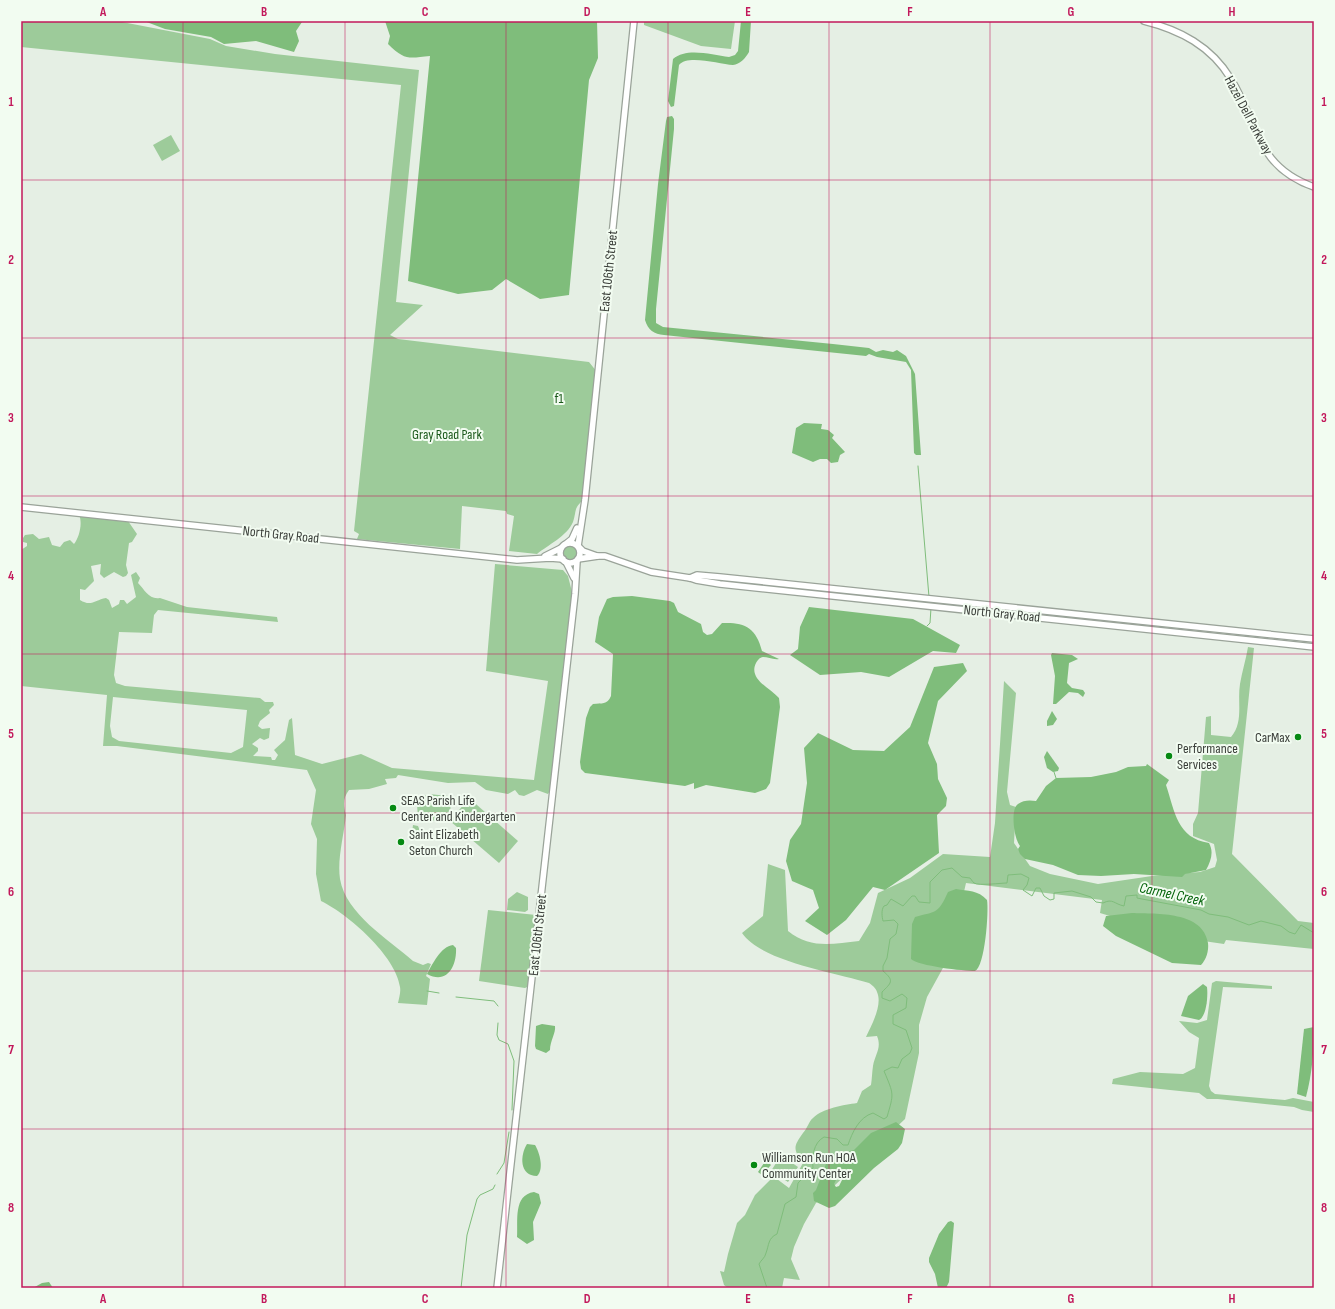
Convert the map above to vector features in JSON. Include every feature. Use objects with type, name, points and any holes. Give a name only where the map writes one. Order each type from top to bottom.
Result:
[{"type":"street","name":"East 106th Street","points":[[578,547],[585,500],[634,21]]},
{"type":"street","name":"Hazel Dell Parkway","points":[[1144,21],[1178,31],[1193,40],[1212,55],[1227,72],[1235,86],[1264,149],[1285,172],[1314,187]]},
{"type":"street","name":"North Gray Road","points":[[21,507],[507,559],[525,560],[541,558],[564,561]]},
{"type":"street","name":"East 106th Street","points":[[567,543],[572,539],[581,521]]},
{"type":"street","points":[[564,561],[570,563],[577,560],[580,555],[578,547],[572,543],[567,543],[561,548],[560,554],[575,582]]},
{"type":"street","name":"North Gray Road","points":[[578,547],[583,551],[598,556],[616,559],[651,572],[720,584],[921,601],[1314,647]]},
{"type":"street","name":"North Gray Road","points":[[541,558],[561,548]]},
{"type":"street","name":"North Gray Road","points":[[577,560],[598,556]]},
{"type":"street","name":"East 106th Street","points":[[497,1288],[577,560]]},
{"type":"street","name":"North Gray Road","points":[[946,604],[1314,639]]},
{"type":"green space","points":[[21,21],[117,21],[210,39],[226,46],[275,54],[419,70],[396,302],[423,305],[390,335],[398,339],[589,362],[597,372],[584,499],[577,508],[573,522],[566,532],[537,554],[509,551],[514,516],[507,514],[506,511],[462,506],[460,549],[357,539],[359,534],[354,531],[401,85],[21,47]]},
{"type":"green space","points":[[644,21],[735,21],[731,49],[701,46],[644,25]]},
{"type":"green space","points":[[171,135],[180,151],[162,161],[153,145]]},
{"type":"green space","points":[[79,515],[128,521],[137,534],[132,542],[129,543],[126,565],[128,573],[126,576],[123,577],[114,572],[104,578],[100,574],[101,564],[91,566],[94,581],[85,590],[80,589],[80,600],[90,603],[106,598],[109,600],[112,608],[119,604],[120,600],[124,600],[127,604],[136,597],[131,575],[136,572],[140,578],[138,583],[150,596],[156,598],[187,607],[277,617],[278,622],[158,610],[154,615],[152,633],[119,632],[114,675],[116,683],[125,686],[260,698],[265,702],[273,702],[274,705],[269,710],[270,713],[260,721],[258,726],[262,729],[270,728],[269,738],[264,740],[260,738],[252,744],[258,748],[258,751],[253,756],[271,757],[272,760],[275,760],[278,755],[274,750],[285,740],[289,720],[292,718],[295,755],[322,764],[361,754],[392,768],[534,780],[548,681],[486,671],[495,564],[563,570],[568,576],[574,600],[551,789],[548,794],[537,790],[524,796],[519,795],[515,790],[508,794],[486,790],[475,782],[448,783],[398,775],[396,778],[385,779],[387,784],[369,789],[349,790],[345,799],[344,805],[346,815],[339,863],[340,879],[344,892],[359,915],[380,935],[413,961],[423,965],[428,963],[431,964],[426,976],[430,979],[427,1005],[398,1003],[400,989],[397,975],[390,962],[369,937],[357,926],[332,907],[321,901],[316,874],[317,839],[311,824],[316,790],[307,770],[117,746],[103,746],[107,695],[21,686],[21,550],[27,546],[27,543],[23,542],[23,538],[25,535],[33,534],[39,539],[49,537],[52,545],[60,547],[64,542],[70,540],[74,544],[80,530]],"holes":[[[113,697],[247,710],[243,747],[231,753],[119,741],[112,737],[110,726]]]},
{"type":"green space","points":[[567,546],[573,546],[577,550],[577,556],[573,560],[567,560],[563,556],[563,550]]},
{"type":"green space","points":[[1248,647],[1254,648],[1232,854],[1298,921],[1314,923],[1314,949],[1226,940],[1224,944],[1183,938],[1100,913],[1102,900],[966,883],[949,957],[927,997],[919,1025],[919,1053],[905,1119],[816,1203],[804,1224],[794,1247],[791,1259],[800,1280],[784,1278],[782,1288],[728,1288],[724,1285],[720,1271],[724,1272],[737,1223],[745,1215],[755,1195],[771,1179],[777,1179],[789,1188],[803,1163],[797,1154],[796,1145],[810,1121],[828,1109],[857,1103],[862,1091],[871,1085],[873,1066],[879,1044],[877,1036],[866,1037],[876,1015],[879,1003],[876,989],[873,986],[869,983],[782,959],[766,952],[752,943],[742,933],[763,916],[768,864],[785,870],[788,931],[805,941],[830,944],[859,941],[870,923],[878,893],[910,878],[943,854],[990,857],[995,823],[1004,681],[1016,693],[1007,792],[1010,805],[1016,807],[1014,843],[1030,866],[1050,874],[1098,884],[1152,876],[1200,872],[1215,867],[1217,860],[1214,844],[1193,836],[1193,824],[1198,813],[1206,717],[1211,716],[1211,735],[1231,737],[1235,731],[1239,718],[1240,684]]},
{"type":"green space","points":[[429,794],[448,796],[451,799],[450,815],[436,821],[418,817],[417,805],[422,797]]},
{"type":"green space","points":[[469,798],[518,841],[499,863],[450,821]]},
{"type":"green space","points":[[413,825],[418,826],[420,831],[418,837],[412,833]]},
{"type":"green space","points":[[517,892],[528,897],[528,910],[525,912],[507,910],[508,899]]},
{"type":"green space","points":[[488,910],[536,915],[529,986],[525,988],[479,981]]},
{"type":"green space","points":[[1216,981],[1272,986],[1272,989],[1223,987],[1209,1086],[1211,1091],[1215,1094],[1285,1100],[1293,1098],[1314,1102],[1314,1112],[1294,1107],[1207,1099],[1199,1093],[1112,1084],[1113,1079],[1140,1072],[1183,1074],[1195,1068],[1199,1038],[1189,1032],[1179,1021],[1197,1023],[1207,1020],[1212,983]]},
{"type":"green space","points":[[775,1151],[798,1167],[788,1182],[771,1171],[778,1160],[774,1158],[773,1152]]},
{"type":"shaded area","points":[[144,21],[302,22],[296,31],[299,41],[294,52],[256,41],[224,44],[211,37],[165,29]]},
{"type":"shaded area","points":[[385,21],[597,21],[598,58],[589,80],[569,295],[540,299],[506,279],[492,290],[458,294],[408,281],[430,56],[412,58],[403,56],[399,53],[388,44],[390,36]]},
{"type":"shaded area","points":[[741,21],[751,21],[749,52],[746,57],[733,65],[704,60],[689,60],[683,62],[679,65],[674,106],[671,107],[668,101],[673,59],[685,53],[700,53],[729,57],[735,55],[738,51]]},
{"type":"shaded area","points":[[672,116],[674,119],[674,129],[656,309],[656,323],[663,327],[869,348],[876,352],[883,350],[893,352],[897,350],[906,356],[915,374],[921,455],[916,455],[914,453],[911,370],[906,362],[877,357],[869,354],[866,356],[664,335],[657,334],[650,329],[645,320],[658,184],[666,121],[667,117]]},
{"type":"shaded area","points":[[804,423],[822,424],[821,429],[828,430],[834,435],[832,438],[845,452],[840,455],[838,462],[831,463],[827,459],[820,459],[813,462],[792,453],[796,428]]},
{"type":"shaded area","points":[[632,596],[670,601],[674,603],[678,612],[701,624],[703,632],[707,635],[712,634],[722,623],[743,625],[753,631],[762,651],[779,659],[762,657],[756,662],[754,669],[757,678],[761,683],[779,698],[780,707],[770,783],[766,789],[755,793],[706,785],[694,789],[694,783],[685,786],[585,773],[581,769],[580,762],[586,718],[590,707],[593,704],[608,701],[611,696],[613,654],[595,642],[599,617],[607,599],[613,597]]},
{"type":"shaded area","points":[[809,607],[913,619],[960,645],[956,653],[933,651],[889,677],[861,672],[820,675],[790,655],[798,649],[800,627]]},
{"type":"shaded area","points":[[1052,653],[1072,655],[1078,659],[1069,663],[1067,683],[1072,688],[1083,690],[1085,693],[1083,697],[1078,693],[1069,692],[1056,704],[1053,704],[1055,676],[1051,655]]},
{"type":"shaded area","points":[[963,663],[967,671],[938,701],[928,743],[937,764],[938,779],[947,798],[946,806],[937,815],[939,853],[885,890],[873,887],[846,920],[827,935],[805,921],[819,908],[813,890],[792,881],[786,861],[790,840],[801,824],[807,783],[804,748],[818,733],[853,750],[884,751],[910,727],[934,667]]},
{"type":"shaded area","points":[[1052,711],[1057,719],[1053,725],[1047,726],[1047,721]]},
{"type":"shaded area","points":[[1047,751],[1059,768],[1058,771],[1053,772],[1047,768],[1044,757]]},
{"type":"shaded area","points":[[1147,764],[1169,780],[1166,785],[1175,814],[1184,830],[1190,836],[1209,843],[1211,846],[1211,856],[1206,870],[1185,874],[1182,877],[1134,874],[1101,876],[1078,875],[1053,865],[1025,859],[1020,854],[1018,849],[1020,846],[1016,837],[1014,824],[1014,812],[1018,804],[1031,800],[1036,801],[1046,786],[1056,778],[1091,777],[1116,772],[1128,767],[1146,766]]},
{"type":"shaded area","points":[[956,889],[980,894],[987,900],[987,926],[984,950],[975,971],[931,966],[915,962],[911,959],[912,924],[915,917],[928,914],[939,908],[948,892]]},
{"type":"shaded area","points":[[1132,913],[1166,914],[1178,916],[1198,925],[1204,933],[1208,943],[1208,952],[1203,963],[1201,965],[1172,963],[1116,936],[1103,926],[1106,916]]},
{"type":"shaded area","points":[[453,945],[456,948],[456,955],[453,967],[449,972],[440,977],[434,977],[427,974],[441,952]]},
{"type":"shaded area","points":[[1203,984],[1207,987],[1207,995],[1205,1010],[1202,1018],[1199,1020],[1181,1016],[1188,996]]},
{"type":"shaded area","points":[[542,1024],[555,1026],[550,1050],[546,1053],[536,1049],[535,1046],[536,1026]]},
{"type":"shaded area","points":[[1314,1027],[1314,1045],[1310,1080],[1306,1097],[1297,1094],[1304,1029]]},
{"type":"shaded area","points":[[896,1122],[905,1129],[902,1143],[898,1149],[874,1168],[835,1206],[829,1208],[814,1201],[813,1193],[816,1190],[829,1156],[854,1150],[871,1133]],"holes":[[[840,1172],[844,1172],[845,1174],[839,1186],[836,1187],[834,1184]]]},
{"type":"shaded area","points":[[527,1144],[535,1145],[538,1152],[541,1166],[537,1176],[527,1173],[524,1169],[522,1159]]},
{"type":"shaded area","points":[[766,1160],[771,1165],[762,1175],[758,1172]]},
{"type":"shaded area","points":[[534,1192],[539,1194],[541,1203],[533,1222],[534,1240],[527,1244],[517,1237],[517,1217],[520,1203],[523,1198],[527,1194]]},
{"type":"shaded area","points":[[951,1221],[954,1223],[949,1282],[946,1288],[938,1288],[929,1258],[939,1234],[948,1222]]},
{"type":"shaded area","points":[[49,1282],[53,1288],[33,1288],[42,1283]]},
{"type":"waterway","points":[[918,466],[929,597]]},
{"type":"waterway","points":[[927,626],[930,623],[931,608]]},
{"type":"waterway","points":[[1054,772],[1056,778]]},
{"type":"waterway","name":"Carmel Creek","points":[[767,1288],[759,1264],[764,1258],[770,1240],[777,1234],[785,1204],[796,1197],[798,1183],[813,1168],[813,1155],[815,1147],[824,1137],[837,1139],[843,1145],[848,1145],[854,1131],[860,1122],[868,1115],[873,1113],[884,1119],[887,1117],[892,1094],[884,1071],[892,1067],[898,1068],[902,1059],[910,1053],[912,1048],[906,1030],[893,1024],[893,1015],[906,1008],[907,998],[902,994],[890,1001],[882,998],[882,992],[890,982],[889,977],[883,971],[883,966],[887,958],[890,939],[896,934],[898,924],[894,920],[883,921],[883,908],[891,899],[903,906],[912,896],[915,896],[919,902],[930,903],[930,882],[942,870],[952,868],[962,877],[970,878],[977,884],[1007,883],[1008,875],[1021,874],[1029,878],[1027,885],[1023,890],[1032,896],[1036,888],[1040,888],[1044,896],[1050,900],[1054,899],[1054,893],[1072,891],[1091,897],[1096,902],[1103,903],[1111,901],[1124,906],[1126,896],[1137,895],[1137,898],[1201,910],[1209,914],[1228,917],[1249,925],[1261,921],[1281,926],[1289,932],[1295,934],[1301,925],[1314,933]]},
{"type":"waterway","points":[[427,991],[439,993]]},
{"type":"waterway","points":[[456,997],[494,1001],[498,1006]]},
{"type":"waterway","points":[[498,1023],[497,1035],[499,1040],[508,1044],[514,1061],[512,1110]]},
{"type":"waterway","points":[[497,1174],[504,1163],[509,1132]]},
{"type":"waterway","points":[[461,1288],[467,1235],[477,1199],[480,1195],[493,1189],[495,1185]]},
{"type":"place","name":"CarMax","points":[[1298,737]]},
{"type":"place","name":"Performance Services","points":[[1169,756]]},
{"type":"place","name":"SEAS Parish Life Center and Kindergarten","points":[[393,808]]},
{"type":"place","name":"Saint Elizabeth Seton Church","points":[[401,842]]},
{"type":"place","name":"Williamson Run HOA Community Center","points":[[754,1165]]},
{"type":"park label","name":"f1","points":[[559,398]]},
{"type":"park label","name":"Gray Road Park","points":[[447,434]]}]
